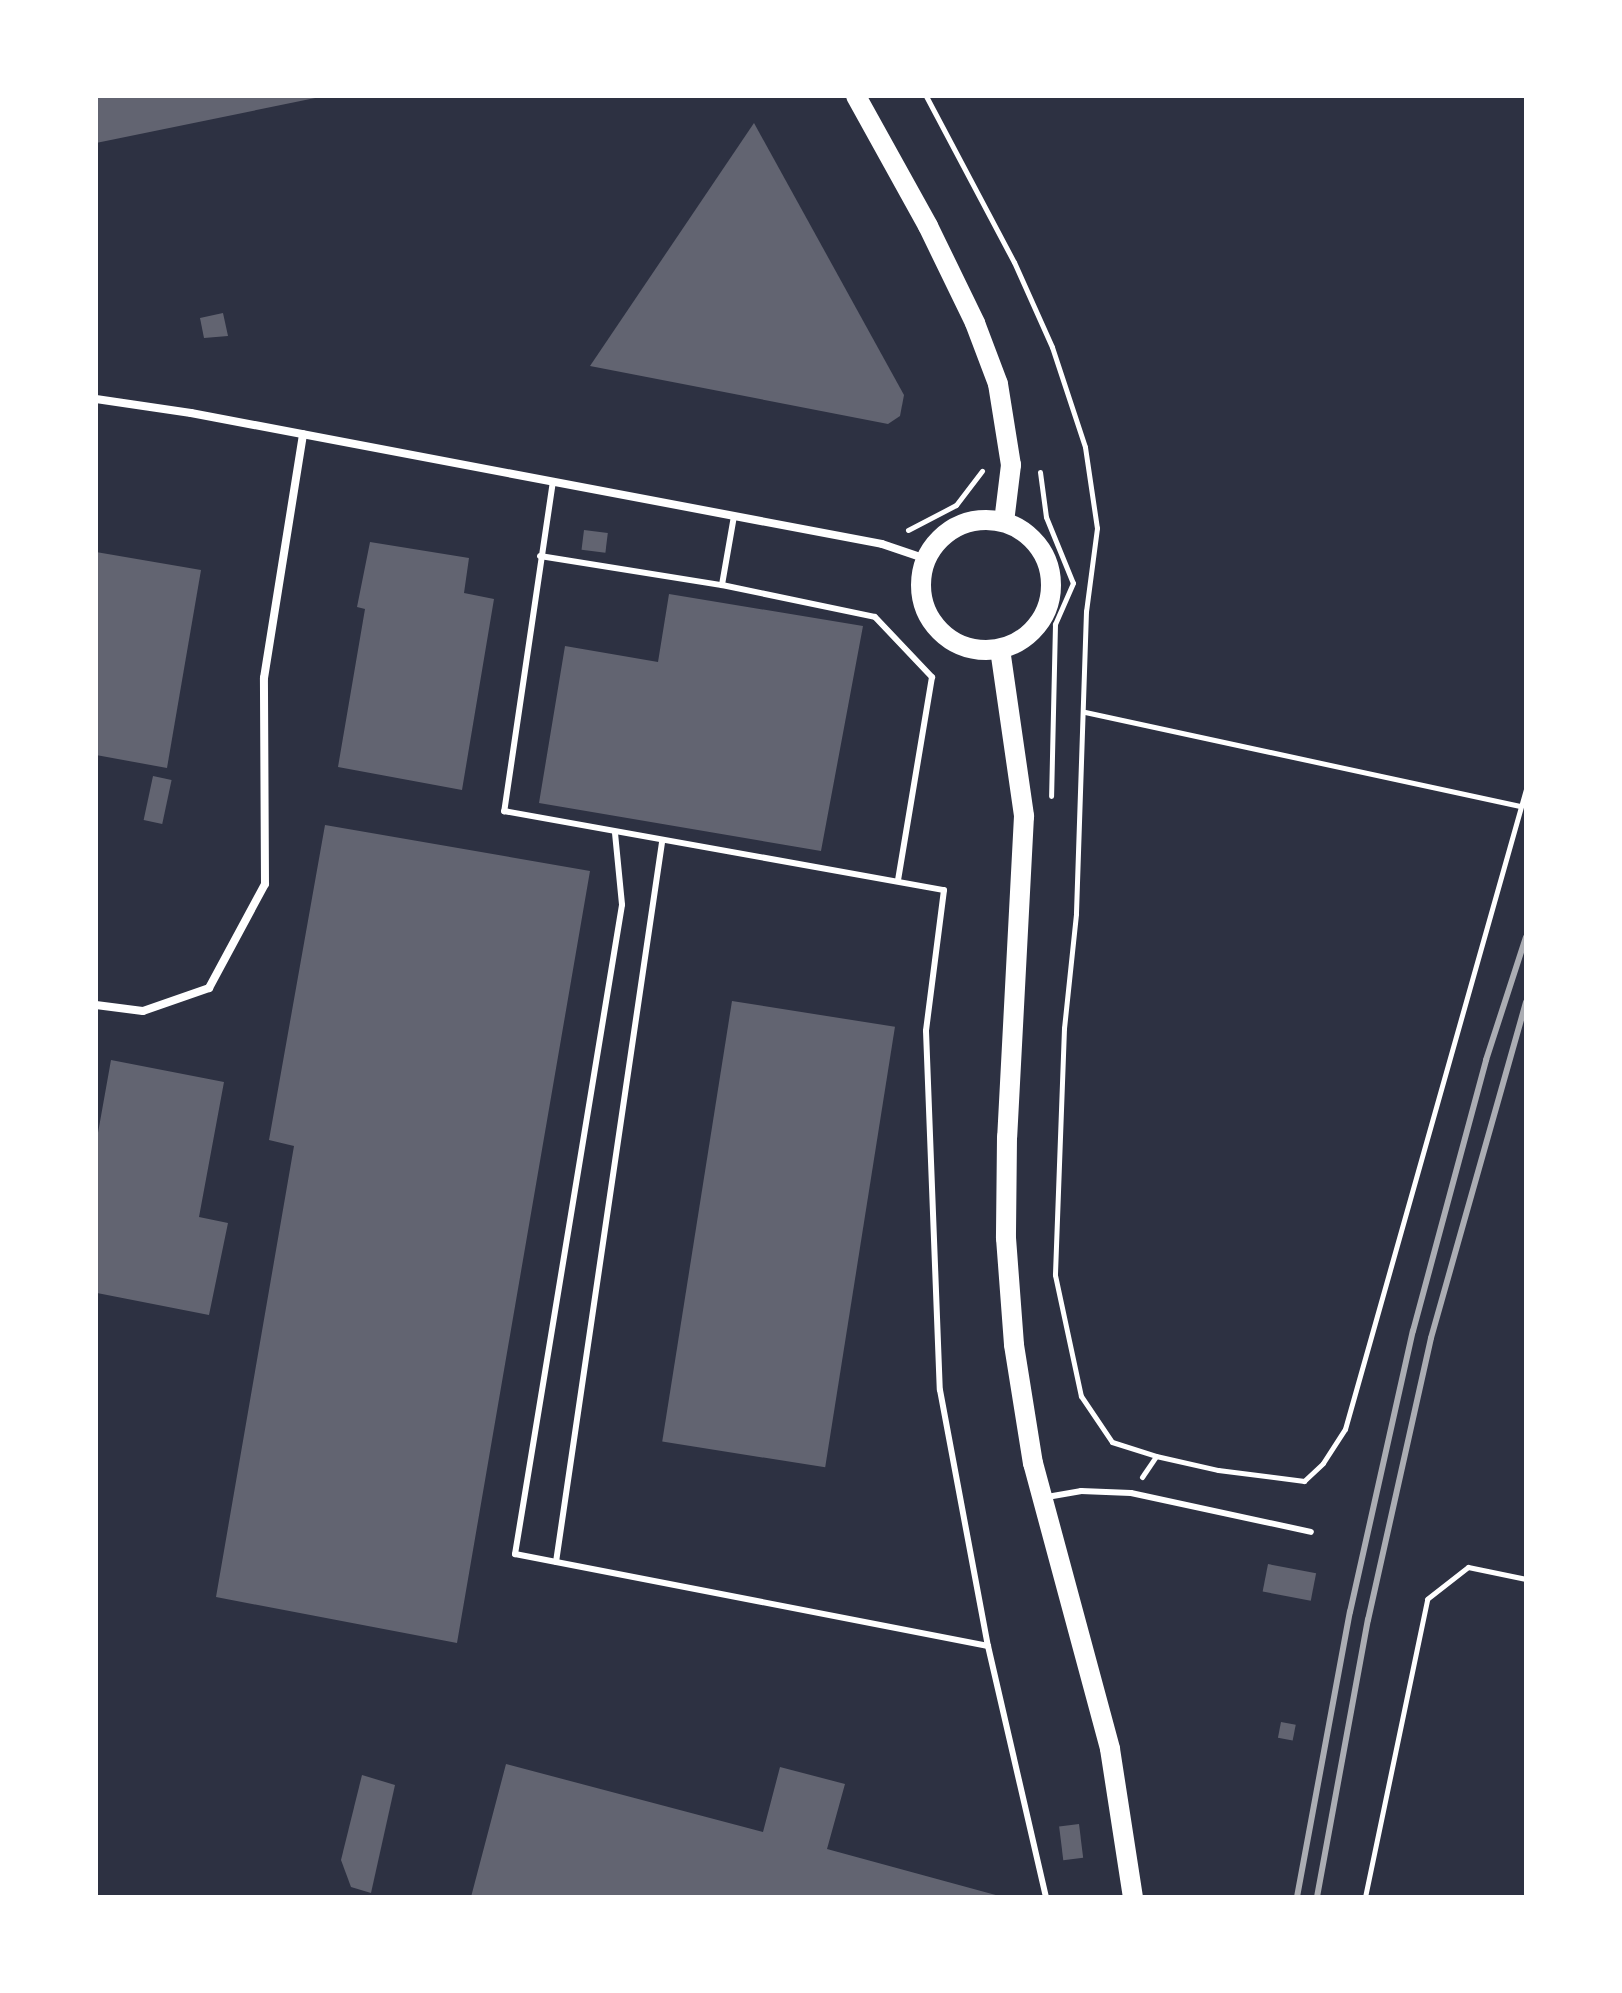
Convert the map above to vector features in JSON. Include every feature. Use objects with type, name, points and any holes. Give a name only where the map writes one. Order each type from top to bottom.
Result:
[{"type":"main road","points":[[856,96],[928,226],[975,323],[998,384],[1011,465],[1004,522]]},
{"type":"main road","points":[[966,522],[1004,522],[1024,531],[1039,546],[1049,566],[1052,587],[1048,609],[1037,627],[1020,641],[1000,649],[979,650],[959,645],[936,626],[922,600],[921,579],[926,559],[949,531],[966,522]]},
{"type":"main road","points":[[1000,649],[1024,816],[1007,1137],[1006,1238],[1014,1345],[1033,1463],[1110,1749],[1133,1897]]},
{"type":"street","points":[[96,399],[303,434],[882,544],[926,559]]},
{"type":"street","points":[[96,1005],[143,1011],[209,988],[265,884],[264,678],[303,434]]},
{"type":"lane","points":[[553,481],[504,811],[662,842],[944,890],[926,1031],[940,1390],[988,1646],[1046,1897]]},
{"type":"lane","points":[[722,585],[734,516]]},
{"type":"lane","points":[[540,556],[722,585],[875,617],[932,677],[898,880]]},
{"type":"lane","points":[[615,833],[622,905],[515,1554],[988,1646]]},
{"type":"lane","points":[[556,1562],[662,842]]},
{"type":"lane","points":[[1043,1498],[1081,1491],[1131,1493],[1311,1532]]},
{"type":"path","points":[[926,96],[1014,262],[1052,347],[1085,447],[1097,528],[1086,611],[1076,914],[1064,1028],[1057,1146],[1055,1275],[1081,1396],[1112,1442],[1218,1470],[1304,1481],[1323,1463],[1345,1429],[1526,789]]},
{"type":"path","points":[[882,544],[956,505],[984,468]]},
{"type":"path","points":[[1024,816],[1052,796],[1055,624]]},
{"type":"path","points":[[1085,712],[1520,806]]},
{"type":"path","points":[[1131,1493],[1156,1456]]},
{"type":"path","points":[[1365,1897],[1427,1599],[1468,1567],[1526,1579]]},
{"type":"building","points":[[96,96],[320,96],[320,97],[96,143]]},
{"type":"building","points":[[754,123],[904,395],[900,416],[888,424],[590,366]]},
{"type":"building","points":[[223,313],[228,336],[204,338],[200,318]]},
{"type":"building","points":[[584,530],[608,533],[605,553],[582,550]]},
{"type":"building","points":[[370,542],[469,558],[464,593],[494,599],[462,790],[338,767],[365,609],[357,607]]},
{"type":"building","points":[[96,552],[201,570],[167,768],[96,755]]},
{"type":"building","points":[[669,594],[863,626],[821,851],[539,803],[565,646],[658,662]]},
{"type":"building","points":[[153,776],[172,780],[162,824],[144,820]]},
{"type":"building","points":[[325,825],[590,871],[457,1643],[216,1597],[294,1146],[269,1140]]},
{"type":"building","points":[[732,1001],[895,1027],[825,1467],[662,1442]]},
{"type":"building","points":[[111,1060],[224,1082],[199,1217],[228,1223],[209,1315],[97,1293],[96,1144]]},
{"type":"building","points":[[1268,1564],[1316,1573],[1311,1601],[1263,1591]]},
{"type":"building","points":[[1281,1722],[1296,1725],[1293,1741],[1278,1738]]},
{"type":"building","points":[[506,1764],[763,1832],[780,1767],[845,1784],[827,1849],[1003,1897],[471,1897]]},
{"type":"building","points":[[362,1775],[395,1785],[371,1893],[351,1887],[341,1860]]},
{"type":"building","points":[[1079,1824],[1083,1858],[1063,1860],[1059,1826]]},
{"type":"railway","points":[[1297,1897],[1350,1612],[1413,1331],[1486,1060],[1526,937]]},
{"type":"railway","points":[[1317,1897],[1368,1620],[1431,1338],[1526,1002]]}]
